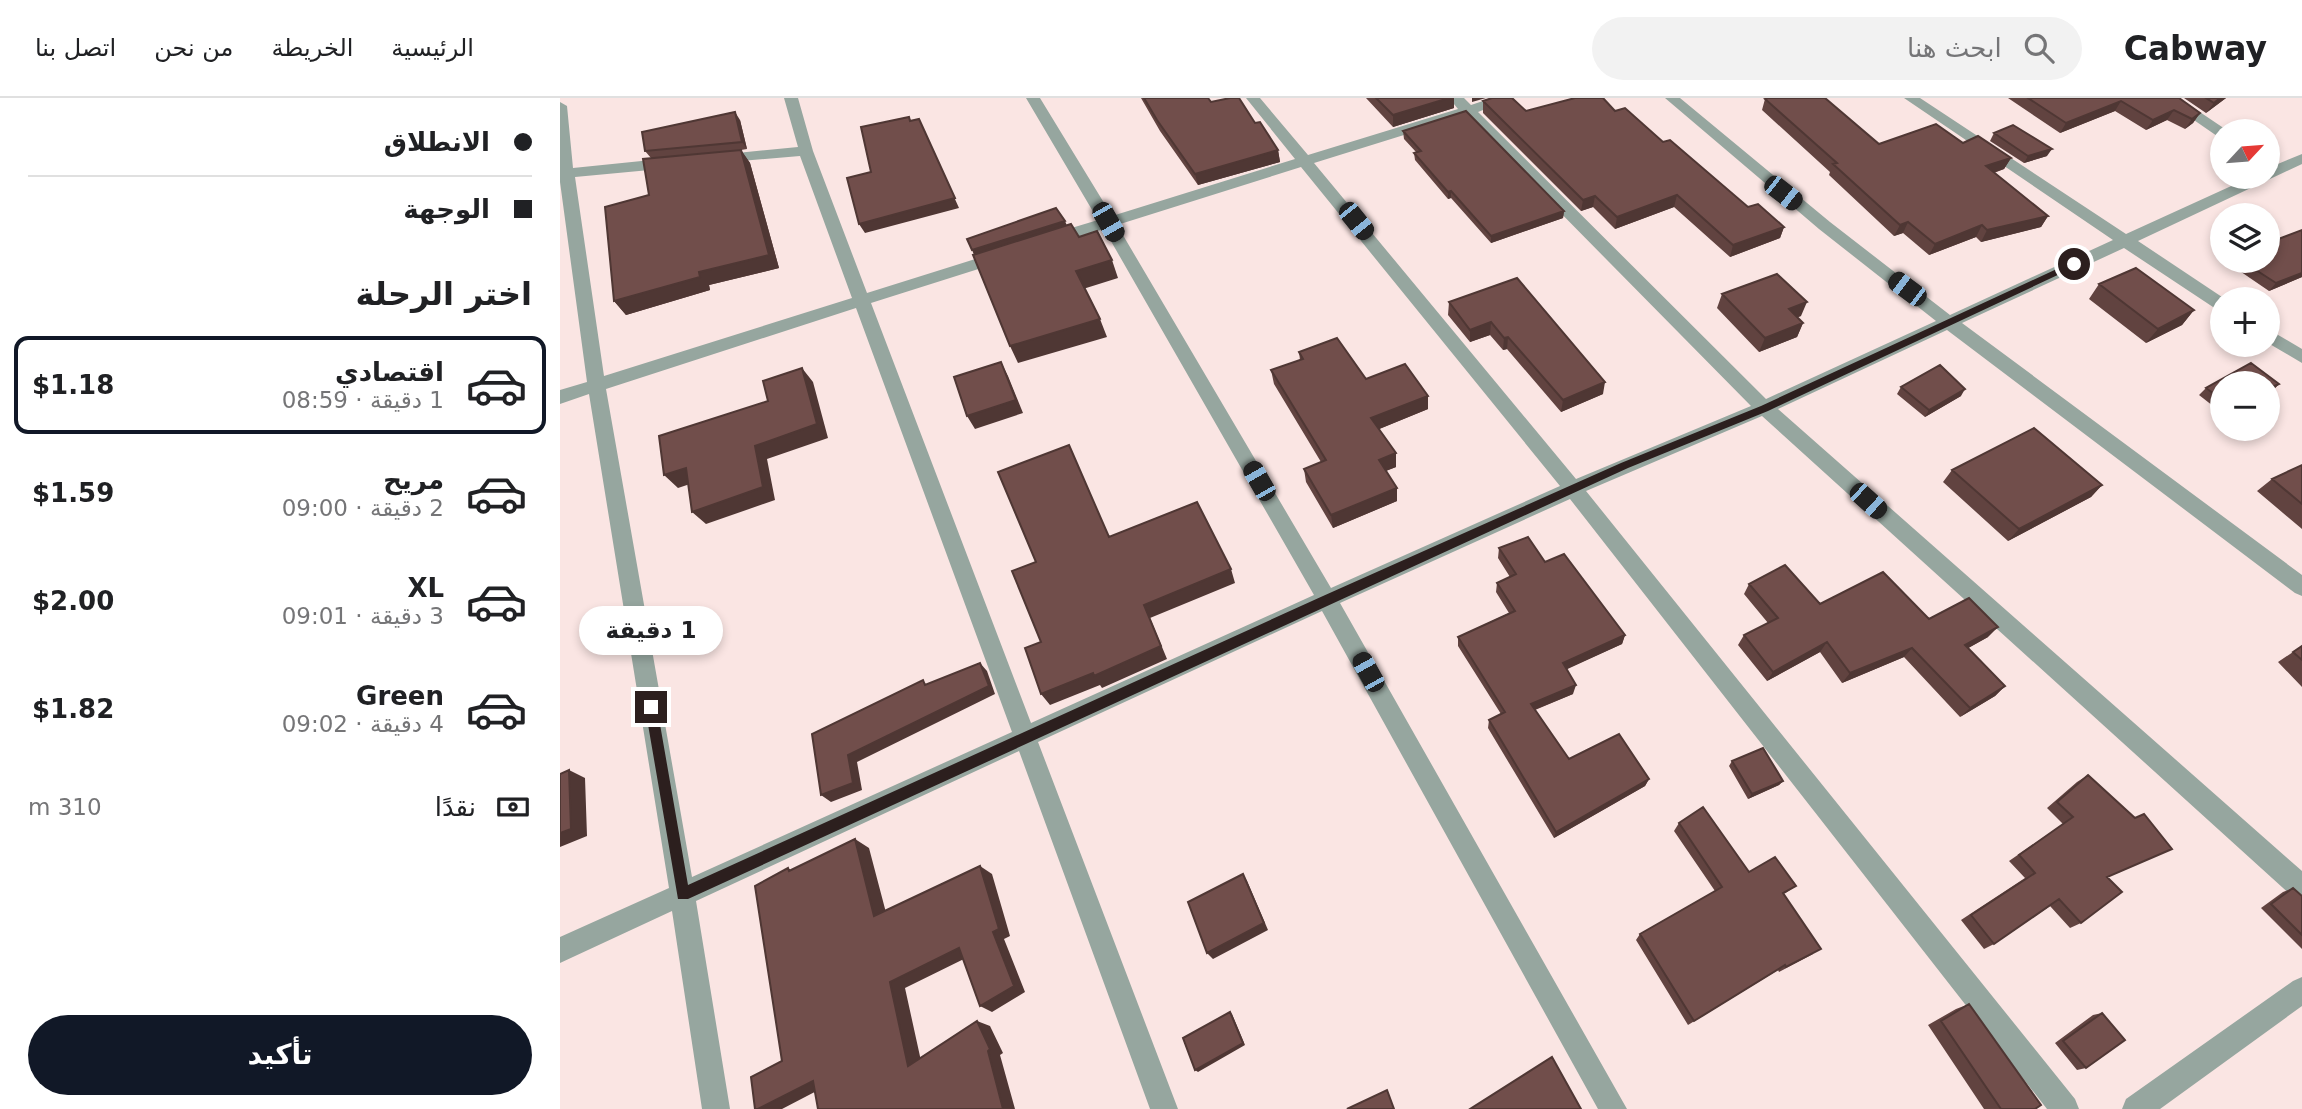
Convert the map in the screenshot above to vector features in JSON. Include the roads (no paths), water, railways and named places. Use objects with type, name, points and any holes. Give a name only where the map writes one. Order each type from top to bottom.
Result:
[{"type":"street","points":[[572,98],[560,103],[565,173],[597,385],[683,894],[716,1109]]},
{"type":"street","points":[[791,98],[806,150],[1164,1109]]},
{"type":"street","points":[[1033,98],[1327,599],[1613,1109]]},
{"type":"street","points":[[1253,98],[1573,489],[2065,1109]]},
{"type":"street","points":[[560,397],[1306,160],[1462,104],[1507,98]]},
{"type":"street","points":[[1672,98],[1763,177],[2302,587]]},
{"type":"street","points":[[1910,98],[2210,297]]},
{"type":"street","points":[[2169,98],[2210,125]]},
{"type":"street","points":[[1462,104],[1765,408],[2302,888]]},
{"type":"street","points":[[565,173],[806,150]]},
{"type":"street","points":[[2280,167],[2302,158]]},
{"type":"street","points":[[560,950],[1327,599],[1573,489],[1765,408],[2232,189]]},
{"type":"street","points":[[2280,343],[2302,357]]},
{"type":"street","points":[[2136,1109],[2302,990]]}]
